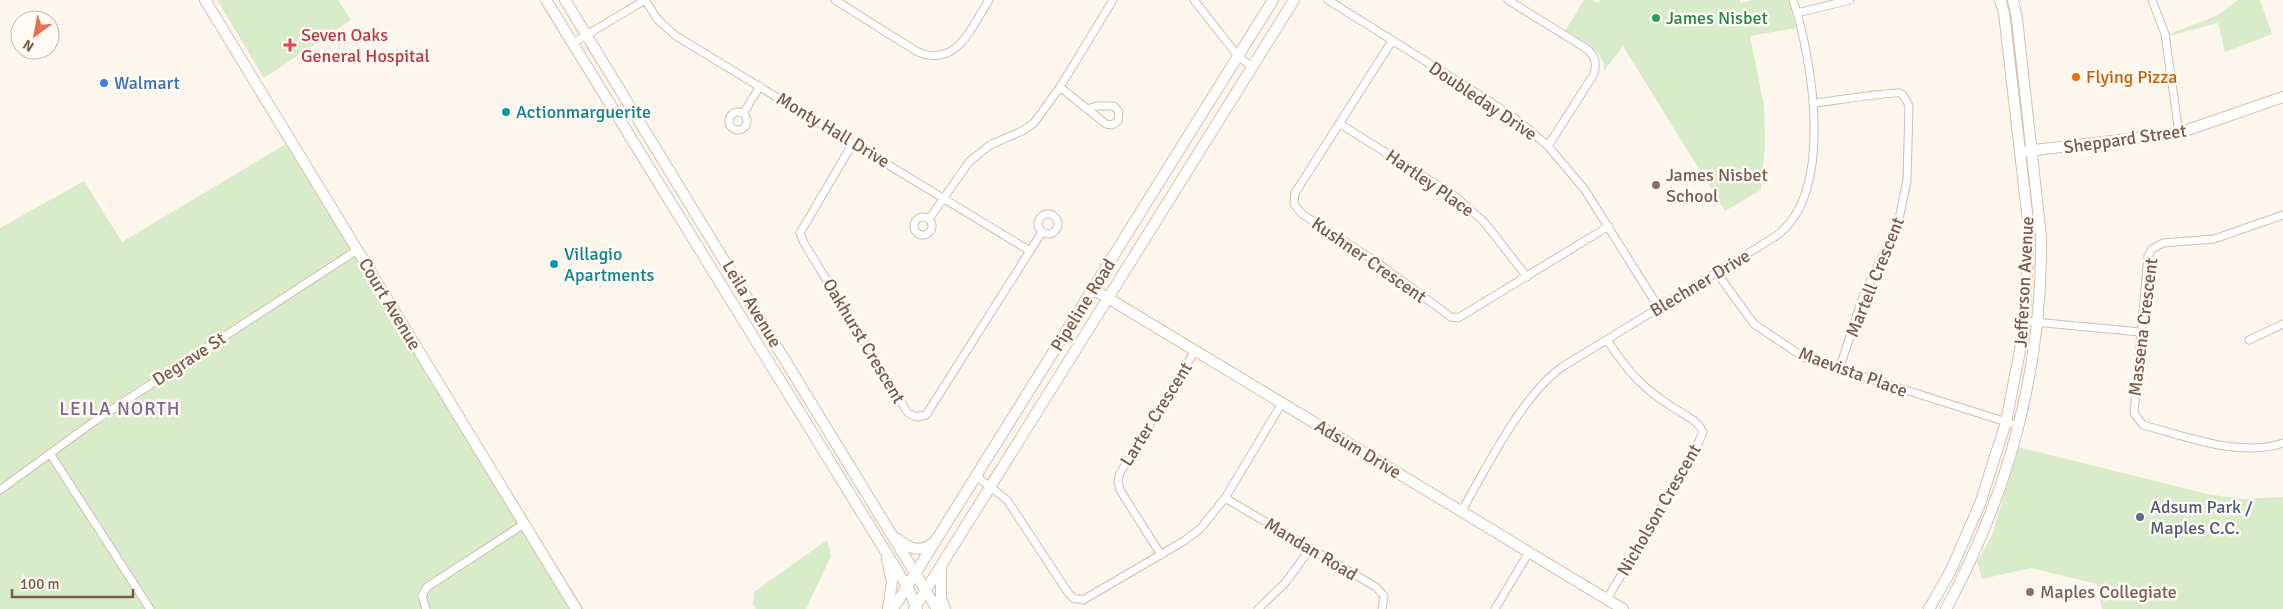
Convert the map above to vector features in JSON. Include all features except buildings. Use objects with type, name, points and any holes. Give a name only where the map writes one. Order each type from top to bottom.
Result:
[{"type":"street","name":"Court Avenue","points":[[205,0],[576,609]]},
{"type":"street","name":"Leila Avenue","points":[[546,0],[908,588],[916,608]]},
{"type":"street","name":"Leila Avenue","points":[[565,0],[938,609]]},
{"type":"street","points":[[573,43],[645,0]]},
{"type":"street","name":"Monty Hall Drive","points":[[645,0],[658,20],[676,36],[1030,251]]},
{"type":"street","points":[[835,0],[916,51],[926,56],[938,57],[948,54],[958,46],[989,0]]},
{"type":"street","points":[[929,220],[969,162],[990,145],[1022,131],[1034,122],[1060,87],[1113,0]]},
{"type":"street","points":[[1194,0],[1238,56],[1252,67]]},
{"type":"street","name":"Pipeline Road","points":[[893,609],[908,588],[1273,0]]},
{"type":"street","name":"Pipeline Road","points":[[916,608],[1294,0]]},
{"type":"street","name":"Doubleday Drive","points":[[1328,0],[1489,101],[1548,146],[1585,190],[1659,308]]},
{"type":"street","points":[[1508,0],[1587,48],[1592,53],[1596,65],[1594,74],[1548,146]]},
{"type":"street","name":"Blechner Drive","points":[[1461,512],[1532,396],[1556,372],[1781,233],[1800,211],[1811,176],[1814,103],[1793,0]]},
{"type":"street","points":[[1797,13],[1850,0]]},
{"type":"street","name":"Jefferson Avenue","points":[[1930,609],[1980,504],[2006,422],[2021,355],[2025,321],[2030,230],[2004,13],[2000,0]]},
{"type":"street","name":"Jefferson Avenue","points":[[1946,609],[1987,524],[2019,426],[2030,374],[2037,322],[2041,237],[2033,150],[2013,0]]},
{"type":"street","points":[[2152,0],[2163,29],[2168,52],[2179,133]]},
{"type":"street","name":"Kushner Crescent","points":[[1392,41],[1296,193],[1294,204],[1302,214],[1378,264],[1450,317],[1458,318],[1527,278],[1609,226]]},
{"type":"street","points":[[743,114],[760,86]]},
{"type":"street","points":[[1060,87],[1088,109]]},
{"type":"street","name":"Martell Crescent","points":[[1814,103],[1869,97],[1892,91],[1900,93],[1906,98],[1909,106],[1907,180],[1898,224],[1864,296],[1839,370]]},
{"type":"street","name":"Sheppard Street","points":[[2021,151],[2179,133],[2283,97]]},
{"type":"street","name":"Hartley Place","points":[[1340,124],[1455,196],[1485,223],[1527,278]]},
{"type":"street","name":"Oakhurst Crescent","points":[[852,143],[800,233],[804,243],[908,413],[916,417],[926,416],[1042,232]]},
{"type":"street","name":"Massena Crescent","points":[[2283,215],[2214,239],[2172,242],[2152,249],[2148,256],[2134,412],[2143,425],[2236,448],[2262,448],[2283,443]]},
{"type":"street","name":"Degrave St","points":[[0,490],[51,455],[96,420],[357,250]]},
{"type":"street","name":"Maevista Place","points":[[1717,273],[1740,307],[1767,334],[1806,358],[2019,426]]},
{"type":"street","name":"Adsum Drive","points":[[1093,289],[1622,609]]},
{"type":"street","points":[[2025,321],[2140,332]]},
{"type":"street","points":[[2249,340],[2283,324]]},
{"type":"street","name":"Nicholson Crescent","points":[[1607,340],[1631,374],[1652,394],[1700,426],[1702,432],[1694,453],[1607,599]]},
{"type":"street","name":"Larter Crescent","points":[[1161,555],[1120,490],[1118,481],[1120,473],[1195,351]]},
{"type":"street","points":[[976,476],[1007,500],[1025,524],[1073,598],[1083,600],[1093,596],[1161,555],[1201,528],[1225,498],[1282,403]]},
{"type":"street","points":[[51,455],[150,609]]},
{"type":"street","name":"Mandan Road","points":[[1225,498],[1311,548],[1381,592],[1384,596],[1382,609]]},
{"type":"street","points":[[426,609],[422,596],[427,588],[524,524]]},
{"type":"street","points":[[1971,526],[1987,524]]},
{"type":"street","points":[[893,534],[913,549],[927,547],[936,541]]},
{"type":"street","points":[[1258,609],[1285,583],[1311,548]]},
{"type":"street","points":[[1494,609],[1528,552]]},
{"type":"street","points":[[886,553],[892,582],[888,609]]},
{"type":"street","points":[[942,565],[941,598],[945,609]]},
{"type":"green space","name":"Seven Oaks General Hospital","points":[[217,0],[338,0],[351,20],[264,78]]},
{"type":"green space","points":[[1584,0],[1592,0],[1598,3],[1600,0],[1740,0],[1741,3],[1751,0],[1788,0],[1796,28],[1750,36],[1764,106],[1765,143],[1761,190],[1725,211],[1623,46],[1604,71],[1601,57],[1591,47],[1565,31]]},
{"type":"green space","points":[[2238,0],[2260,0],[2272,34],[2225,52],[2218,23],[2169,36],[2169,34],[2216,16]]},
{"type":"green space","points":[[291,141],[584,609],[0,609],[0,228],[84,181],[122,242]]},
{"type":"green space","name":"Adsum Park / Maples C.C.","points":[[2018,447],[2207,494],[2242,499],[2283,497],[2283,609],[2102,609],[2097,584],[2031,568],[1982,579],[1977,562],[1992,535]]},
{"type":"green space","points":[[827,540],[831,556],[806,609],[756,609],[753,604],[754,592]]},
{"type":"place","name":"James Nisbet","points":[[1656,18]]},
{"type":"place","name":"Seven Oaks General Hospital","points":[[290,45]]},
{"type":"place","name":"Flying Pizza","points":[[2076,77]]},
{"type":"place","name":"Walmart","points":[[104,83]]},
{"type":"place","name":"Actionmarguerite","points":[[506,112]]},
{"type":"place","name":"James Nisbet School","points":[[1656,185]]},
{"type":"place","name":"Villagio Apartments","points":[[554,264]]},
{"type":"place","name":"Adsum Park / Maples C.C.","points":[[2140,517]]},
{"type":"place","name":"Maples Collegiate","points":[[2030,592]]},
{"type":"district","name":"LEILA NORTH","points":[[120,409]]}]
